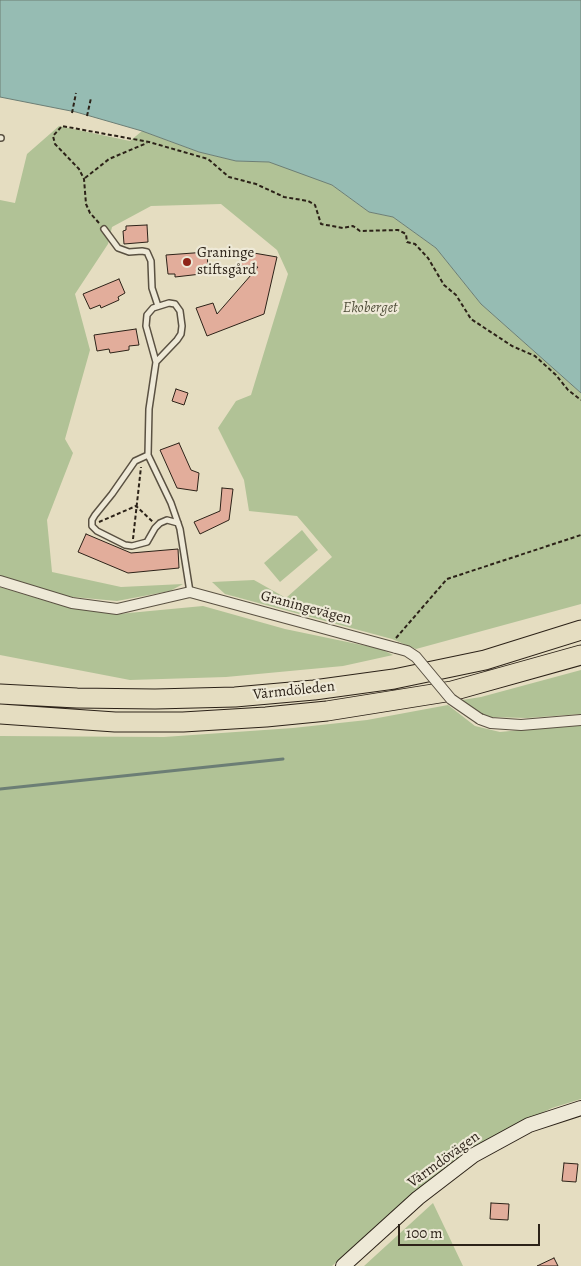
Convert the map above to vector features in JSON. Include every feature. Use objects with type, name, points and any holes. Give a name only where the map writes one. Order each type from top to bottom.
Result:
[{"type":"highway","name":"Värmdöleden","points":[[0,694],[77,698],[155,699],[235,697],[314,690],[385,680],[485,660],[581,630]]},
{"type":"highway","name":"Värmdöleden","points":[[0,714],[116,722],[182,722],[327,711],[452,691],[581,655]]},
{"type":"highway","points":[[0,680],[77,698]]},
{"type":"main road","name":"Värmdövägen","points":[[343,1266],[418,1198],[474,1155],[529,1125],[581,1108]]},
{"type":"street","name":"Graningevägen","points":[[0,581],[72,603],[117,609],[190,592],[407,651],[416,657],[451,700],[480,719],[491,723],[521,725],[581,720]]},
{"type":"lane","points":[[104,228],[118,248],[129,252],[147,252],[151,261],[152,288],[158,306]]},
{"type":"lane","points":[[156,362],[177,340],[180,334],[182,326],[180,311],[174,304],[168,303],[153,308],[147,315],[146,326],[156,362],[145,456],[171,503],[178,523],[190,592]]},
{"type":"lane","points":[[145,456],[135,461],[95,515],[92,525],[96,531],[125,545],[132,546],[147,542],[157,525],[167,520],[178,523]]},
{"type":"path","points":[[72,113],[76,93]]},
{"type":"path","points":[[86,116],[91,98]]},
{"type":"path","points":[[104,228],[90,213],[86,204],[84,179],[79,169],[55,144],[53,136],[62,126],[150,142],[208,159],[229,177],[256,184],[284,197],[308,201],[315,205],[321,224],[344,228],[353,226],[360,231],[398,230],[406,234],[407,242],[415,244],[428,258],[444,285],[456,295],[471,319],[512,346],[535,356],[556,375],[568,390],[581,400]]},
{"type":"path","points":[[84,179],[109,159],[150,142]]},
{"type":"path","points":[[132,546],[136,506],[145,456]]},
{"type":"path","points":[[92,525],[136,506]]},
{"type":"path","points":[[136,506],[157,525]]},
{"type":"path","points":[[394,647],[395,638],[447,579],[581,536]]},
{"type":"green space","name":"Ekoberget","points":[[59,126],[130,141],[142,131],[199,152],[236,161],[269,162],[294,170],[332,185],[369,212],[393,217],[436,248],[481,304],[581,393],[581,604],[416,649],[392,639],[225,594],[212,582],[254,580],[286,598],[332,557],[297,516],[249,511],[244,480],[218,428],[236,401],[251,395],[288,274],[277,250],[221,204],[151,206],[112,227],[108,244],[75,294],[90,350],[65,439],[73,453],[47,520],[52,572],[121,587],[183,584],[170,591],[117,601],[62,596],[0,577],[0,200],[15,203],[27,154]]},
{"type":"green space","points":[[302,530],[318,550],[280,582],[264,563]]},
{"type":"green space","points":[[0,587],[70,608],[118,614],[203,606],[285,629],[381,649],[393,655],[343,666],[226,677],[130,680],[0,655]]},
{"type":"green space","points":[[581,670],[581,714],[527,718],[489,717],[473,710],[462,700],[481,697]]},
{"type":"green space","points":[[448,705],[475,726],[500,732],[581,724],[581,1099],[552,1108],[509,1129],[404,1203],[332,1266],[0,1266],[0,736],[164,737],[293,728],[367,720]]},
{"type":"green space","points":[[433,1203],[463,1266],[364,1266]]},
{"type":"water","points":[[0,0],[581,0],[581,393],[481,304],[436,248],[393,217],[369,212],[332,185],[269,162],[236,161],[199,152],[142,131],[76,112],[0,97]]},
{"type":"building","points":[[147,225],[148,242],[124,244],[123,231],[126,230],[126,226]]},
{"type":"building","points":[[242,251],[277,257],[264,314],[207,336],[196,308],[213,303],[217,314],[258,267],[240,266]]},
{"type":"building","name":"Graninge stiftsgård","points":[[207,252],[208,269],[201,270],[201,274],[175,277],[175,274],[168,274],[166,255]]},
{"type":"building","points":[[119,279],[125,293],[118,297],[119,300],[101,308],[100,305],[90,309],[83,294]]},
{"type":"building","points":[[136,329],[139,345],[129,346],[129,350],[110,353],[109,349],[97,351],[94,335]]},
{"type":"building","points":[[176,389],[188,393],[184,405],[172,401]]},
{"type":"building","points":[[179,443],[191,470],[199,473],[197,491],[177,488],[160,450]]},
{"type":"building","points":[[222,488],[233,489],[229,520],[200,534],[194,522],[220,511]]},
{"type":"building","points":[[86,534],[131,553],[178,549],[179,568],[128,573],[78,552]]},
{"type":"building","points":[[564,1163],[578,1164],[576,1182],[562,1181]]},
{"type":"building","points":[[491,1203],[509,1204],[508,1220],[490,1219]]},
{"type":"building","points":[[554,1258],[558,1266],[537,1266]]},
{"type":"waterway","points":[[0,789],[283,759]]},
{"type":"place","name":"Graninge stiftsgård","points":[[187,262]]}]
